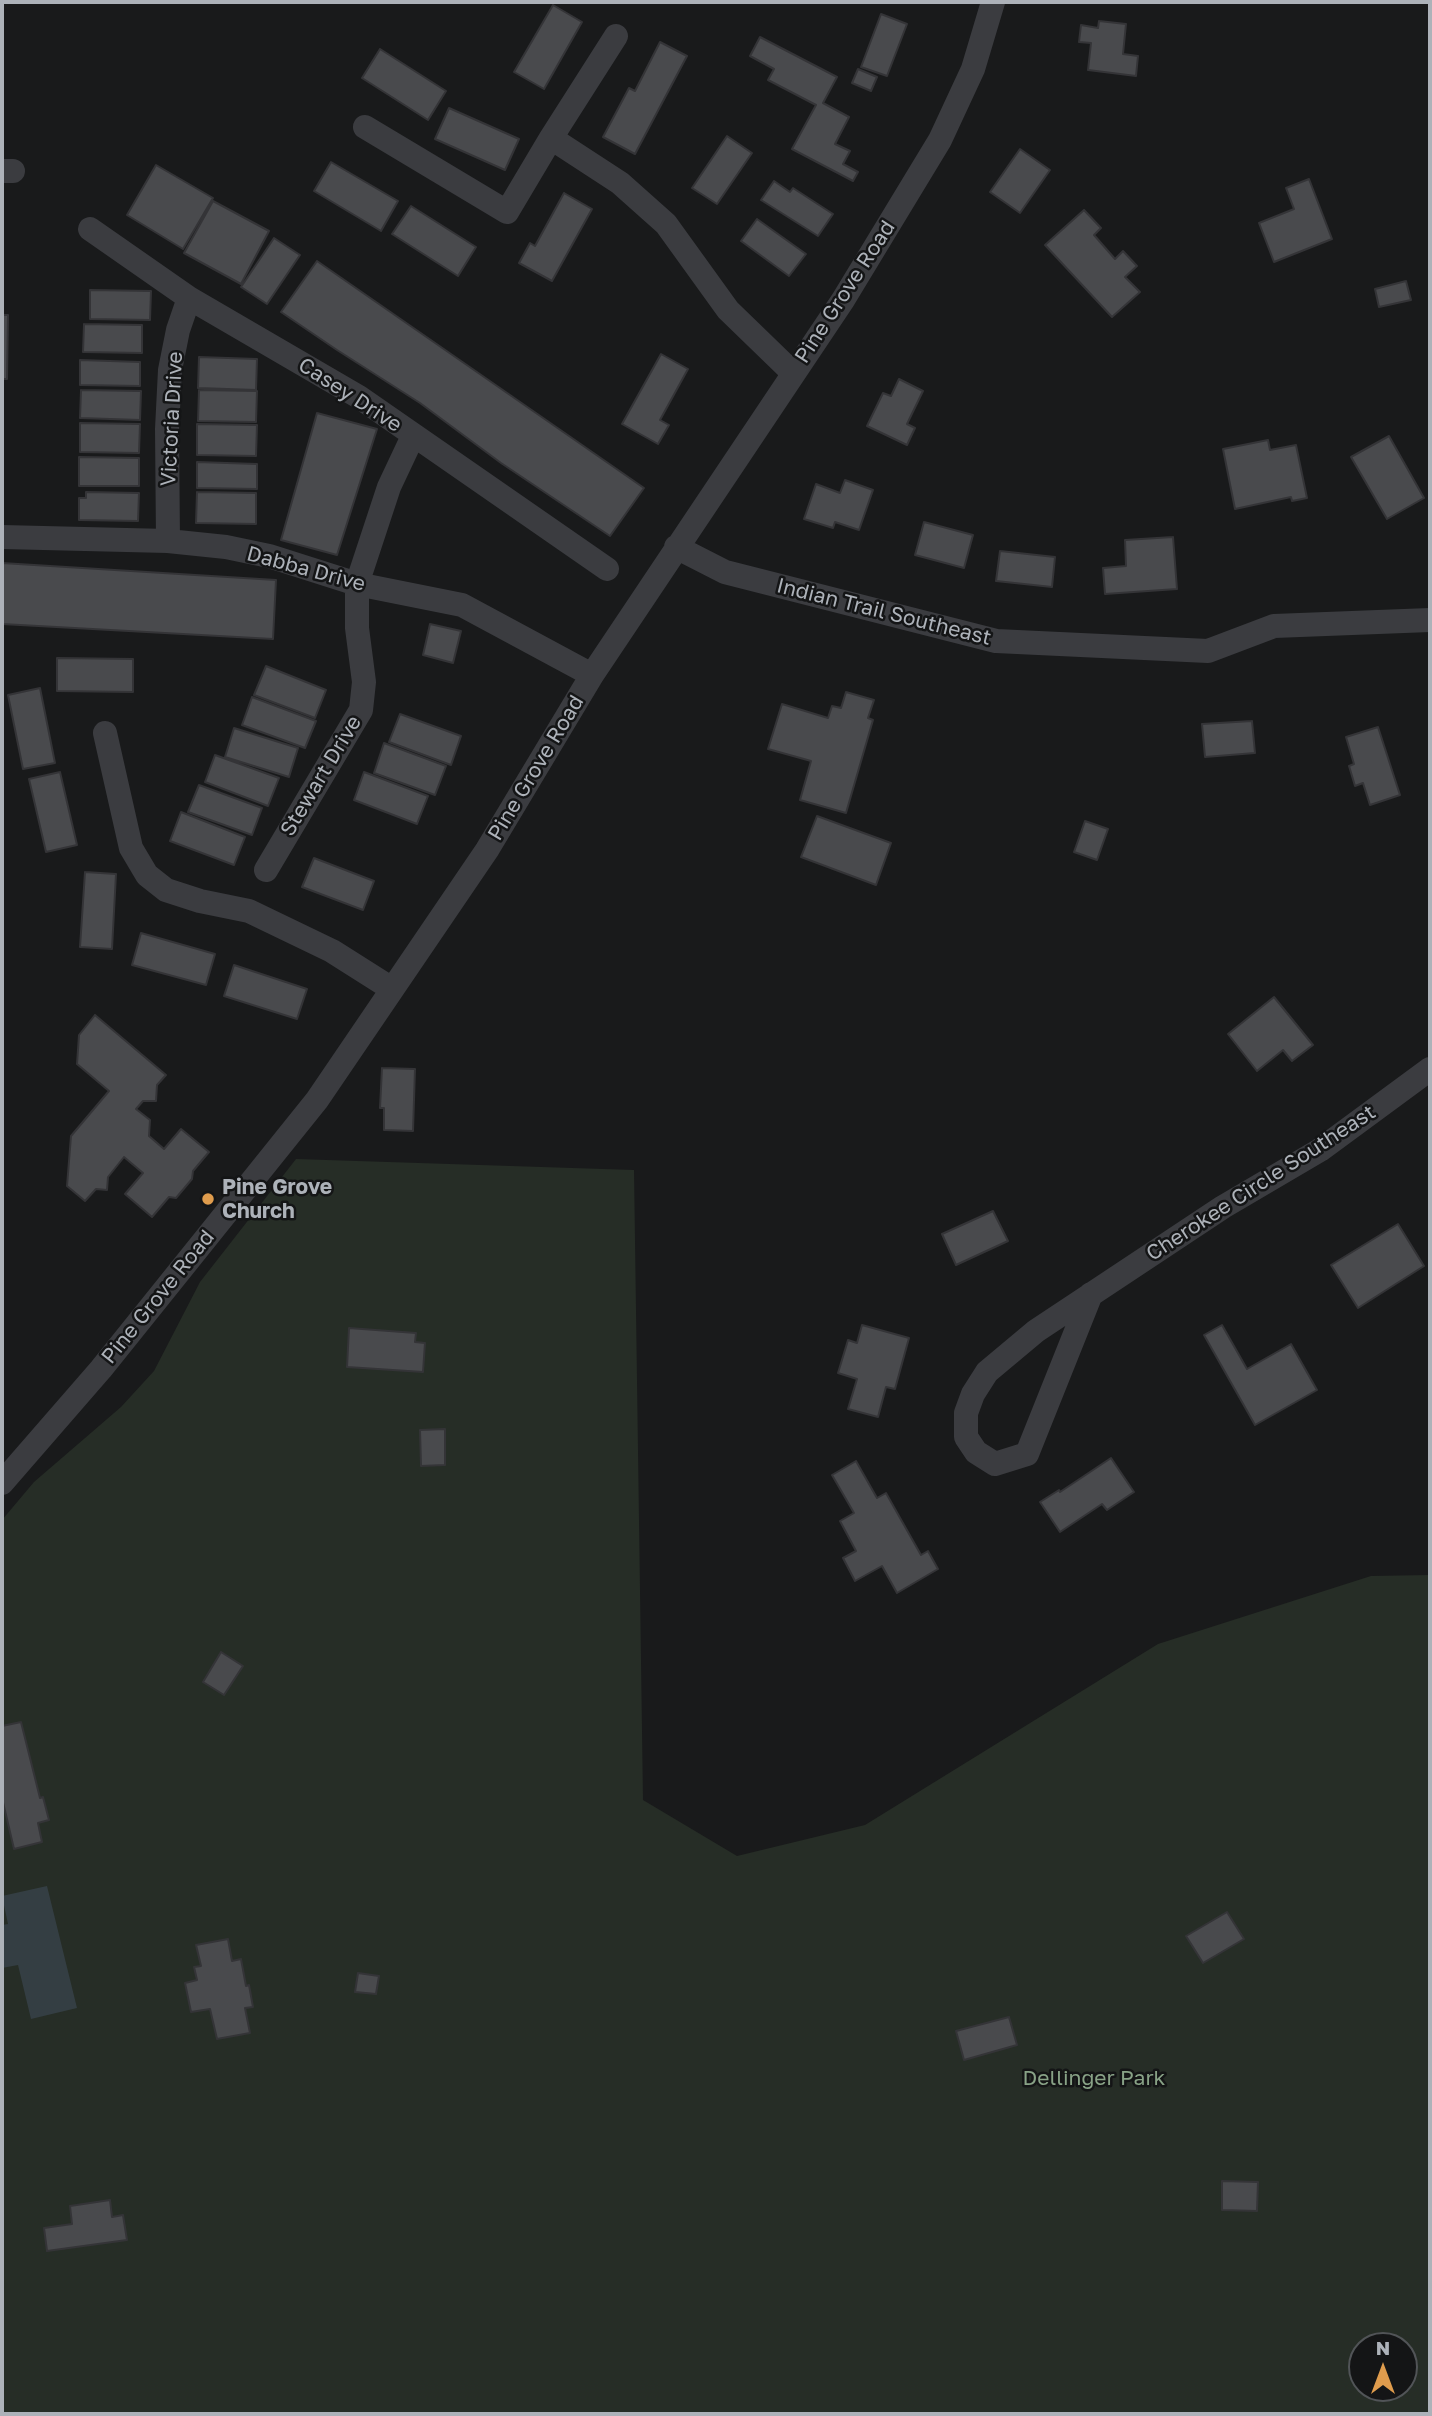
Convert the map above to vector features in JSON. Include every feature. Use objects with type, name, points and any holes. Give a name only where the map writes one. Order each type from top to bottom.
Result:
[{"type":"street","name":"Pine Grove Road","points":[[2,1483],[101,1369],[317,1100],[487,850],[592,675],[843,299],[940,140],[973,69],[993,2]]},
{"type":"street","points":[[366,127],[507,212],[616,36]]},
{"type":"street","points":[[551,138],[620,183],[666,223],[728,310],[793,373]]},
{"type":"street","name":"Casey Drive","points":[[90,229],[189,299],[359,397],[607,569]]},
{"type":"street","name":"Victoria Drive","points":[[168,541],[167,429],[170,370],[178,330],[189,299]]},
{"type":"street","name":"Stewart Drive","points":[[265,870],[361,710],[364,682],[357,628],[357,584],[389,486],[413,436]]},
{"type":"street","name":"Dabba Drive","points":[[2,537],[168,541],[226,547],[269,556],[357,584],[462,605],[592,675]]},
{"type":"street","name":"Indian Trail Southeast","points":[[676,547],[725,572],[996,642],[1208,651],[1274,626],[1430,620]]},
{"type":"street","points":[[105,733],[131,848],[147,875],[166,890],[200,901],[248,911],[331,951],[391,989]]},
{"type":"street","name":"Cherokee Circle Southeast","points":[[1091,1294],[1027,1454],[995,1464],[975,1452],[966,1437],[966,1413],[973,1394],[987,1372],[1036,1331],[1091,1294],[1223,1207],[1320,1150],[1430,1069]]},
{"type":"green space","name":"Dellinger Park","points":[[296,1159],[634,1170],[643,1800],[737,1856],[865,1825],[1158,1644],[1371,1576],[1430,1575],[1430,2414],[2,2414],[2,1520],[34,1482],[121,1407],[154,1371],[200,1282]]},
{"type":"shaded area","points":[[47,1886],[77,2008],[31,2019],[18,1965],[2,1968],[2,1925],[8,1924],[2,1896]]},
{"type":"building","points":[[553,5],[582,22],[544,89],[514,72]]},
{"type":"building","points":[[881,14],[907,24],[887,76],[861,67]]},
{"type":"building","points":[[1099,21],[1126,24],[1123,54],[1138,56],[1136,76],[1088,70],[1091,43],[1079,42],[1081,25],[1098,28]]},
{"type":"building","points":[[760,37],[837,77],[823,103],[849,117],[835,144],[850,151],[843,164],[858,172],[853,181],[792,149],[816,105],[768,80],[774,69],[750,56]]},
{"type":"building","points":[[660,42],[687,56],[635,154],[603,137],[629,88],[635,91]]},
{"type":"building","points":[[380,49],[446,91],[428,120],[362,78]]},
{"type":"building","points":[[858,69],[877,77],[871,91],[852,83]]},
{"type":"building","points":[[449,108],[519,139],[505,170],[435,139]]},
{"type":"building","points":[[727,136],[752,153],[717,204],[692,188]]},
{"type":"building","points":[[1020,149],[1050,170],[1020,213],[990,192]]},
{"type":"building","points":[[331,162],[398,201],[381,231],[314,191]]},
{"type":"building","points":[[156,165],[213,198],[183,249],[127,215]]},
{"type":"building","points":[[1309,179],[1332,239],[1274,262],[1259,223],[1294,209],[1286,188]]},
{"type":"building","points":[[774,181],[790,192],[793,188],[833,214],[818,236],[761,200]]},
{"type":"building","points":[[564,193],[592,209],[552,281],[519,263],[530,243],[535,246]]},
{"type":"building","points":[[213,201],[269,231],[241,284],[184,253]]},
{"type":"building","points":[[411,206],[476,247],[458,276],[392,234]]},
{"type":"building","points":[[1084,210],[1101,228],[1094,235],[1115,259],[1123,251],[1137,266],[1125,277],[1140,292],[1112,317],[1045,245]]},
{"type":"building","points":[[757,219],[806,254],[789,276],[741,241]]},
{"type":"building","points":[[274,238],[300,255],[267,304],[241,287]]},
{"type":"building","points":[[317,261],[644,488],[610,536],[501,463],[420,403],[281,312]]},
{"type":"building","points":[[1406,281],[1411,300],[1379,307],[1375,289]]},
{"type":"building","points":[[90,290],[151,291],[150,320],[90,319]]},
{"type":"building","points":[[2,315],[8,315],[7,379],[2,379]]},
{"type":"building","points":[[84,324],[142,325],[142,353],[83,352]]},
{"type":"building","points":[[661,354],[688,369],[660,420],[669,425],[658,444],[622,424]]},
{"type":"building","points":[[199,357],[257,359],[256,390],[198,388]]},
{"type":"building","points":[[80,360],[140,362],[140,386],[80,385]]},
{"type":"building","points":[[899,379],[923,391],[907,424],[915,428],[907,445],[867,426],[883,393],[891,396]]},
{"type":"building","points":[[81,390],[141,391],[140,420],[80,418]]},
{"type":"building","points":[[199,390],[257,391],[256,422],[198,421]]},
{"type":"building","points":[[317,413],[377,429],[337,555],[281,540]]},
{"type":"building","points":[[80,423],[140,424],[139,453],[80,452]]},
{"type":"building","points":[[197,424],[257,425],[256,456],[197,455]]},
{"type":"building","points":[[1389,436],[1424,498],[1387,519],[1351,457]]},
{"type":"building","points":[[1268,440],[1270,450],[1296,445],[1307,498],[1292,501],[1291,497],[1235,509],[1223,449]]},
{"type":"building","points":[[79,457],[139,458],[139,486],[79,486]]},
{"type":"building","points":[[197,462],[257,464],[257,489],[197,488]]},
{"type":"building","points":[[845,480],[873,490],[859,530],[835,522],[833,528],[804,519],[816,484],[840,493]]},
{"type":"building","points":[[86,492],[139,493],[138,521],[79,520],[79,498],[86,498]]},
{"type":"building","points":[[197,492],[256,493],[256,524],[196,523]]},
{"type":"building","points":[[924,522],[973,535],[964,568],[915,555]]},
{"type":"building","points":[[1173,537],[1177,589],[1105,594],[1103,568],[1126,566],[1125,540]]},
{"type":"building","points":[[1000,551],[1055,557],[1052,587],[996,581]]},
{"type":"building","points":[[2,563],[276,580],[273,639],[2,624]]},
{"type":"building","points":[[430,624],[461,631],[453,663],[423,655]]},
{"type":"building","points":[[57,658],[133,659],[133,692],[57,691]]},
{"type":"building","points":[[266,666],[326,690],[315,718],[254,695]]},
{"type":"building","points":[[40,688],[55,763],[23,769],[8,695]]},
{"type":"building","points":[[846,692],[874,700],[868,718],[873,720],[846,813],[800,800],[811,761],[768,749],[782,704],[828,718],[832,706],[841,708]]},
{"type":"building","points":[[252,697],[316,721],[305,748],[242,725]]},
{"type":"building","points":[[400,714],[461,736],[451,765],[389,742]]},
{"type":"building","points":[[1252,721],[1255,753],[1205,757],[1202,724]]},
{"type":"building","points":[[1378,727],[1400,795],[1370,805],[1363,783],[1355,786],[1349,766],[1354,764],[1346,737]]},
{"type":"building","points":[[234,728],[298,748],[289,777],[225,757]]},
{"type":"building","points":[[384,743],[446,766],[435,795],[374,773]]},
{"type":"building","points":[[215,755],[279,778],[268,806],[205,782]]},
{"type":"building","points":[[60,772],[77,845],[46,852],[29,779]]},
{"type":"building","points":[[364,772],[428,796],[417,824],[354,800]]},
{"type":"building","points":[[199,785],[262,808],[252,835],[188,812]]},
{"type":"building","points":[[181,812],[245,837],[234,865],[170,841]]},
{"type":"building","points":[[817,816],[891,843],[876,885],[801,857]]},
{"type":"building","points":[[1085,821],[1108,829],[1097,860],[1074,852]]},
{"type":"building","points":[[314,858],[374,881],[363,910],[302,887]]},
{"type":"building","points":[[85,872],[116,874],[112,949],[80,947]]},
{"type":"building","points":[[141,933],[215,954],[206,985],[132,965]]},
{"type":"building","points":[[234,965],[307,989],[297,1019],[224,996]]},
{"type":"building","points":[[1274,997],[1313,1045],[1292,1061],[1283,1050],[1257,1071],[1228,1034]]},
{"type":"building","points":[[95,1015],[166,1075],[157,1085],[156,1101],[143,1101],[136,1109],[150,1120],[149,1136],[164,1149],[181,1129],[209,1152],[176,1198],[169,1197],[152,1217],[125,1194],[143,1173],[124,1157],[108,1177],[107,1190],[96,1189],[85,1201],[67,1186],[71,1136],[109,1091],[77,1064],[79,1035]]},
{"type":"building","points":[[382,1068],[415,1069],[413,1131],[384,1130],[384,1108],[380,1108]]},
{"type":"building","points":[[993,1211],[1008,1241],[956,1265],[942,1234]]},
{"type":"building","points":[[1398,1224],[1424,1266],[1358,1308],[1331,1265]]},
{"type":"building","points":[[862,1325],[909,1338],[895,1389],[886,1387],[878,1417],[848,1409],[857,1379],[838,1373],[848,1340],[857,1343]]},
{"type":"building","points":[[1222,1325],[1247,1369],[1291,1344],[1317,1390],[1255,1425],[1204,1335]]},
{"type":"building","points":[[349,1328],[416,1333],[415,1342],[425,1343],[423,1372],[347,1367]]},
{"type":"building","points":[[445,1429],[445,1465],[421,1466],[420,1430]]},
{"type":"building","points":[[1111,1458],[1134,1492],[1107,1510],[1102,1504],[1060,1532],[1040,1502]]},
{"type":"building","points":[[856,1461],[877,1498],[886,1493],[921,1555],[928,1551],[938,1569],[897,1593],[882,1566],[855,1581],[843,1558],[856,1551],[840,1521],[854,1513],[832,1475]]},
{"type":"building","points":[[221,1652],[243,1666],[224,1695],[203,1682]]},
{"type":"building","points":[[21,1722],[40,1798],[43,1797],[49,1820],[38,1823],[42,1842],[14,1849],[2,1798],[2,1726]]},
{"type":"building","points":[[1227,1912],[1244,1939],[1203,1963],[1186,1936]]},
{"type":"building","points":[[228,1939],[232,1961],[241,1959],[253,2007],[245,2008],[250,2033],[217,2039],[210,2009],[191,2012],[185,1983],[197,1980],[194,1967],[201,1966],[196,1945]]},
{"type":"building","points":[[358,1973],[379,1976],[376,1994],[355,1992]]},
{"type":"building","points":[[1009,2017],[1017,2045],[964,2060],[956,2031]]},
{"type":"building","points":[[1222,2181],[1258,2182],[1257,2211],[1222,2210]]},
{"type":"building","points":[[110,2200],[112,2217],[123,2215],[127,2240],[47,2251],[44,2228],[72,2224],[70,2206]]},
{"type":"place","name":"Pine Grove Church","points":[[208,1199]]}]
